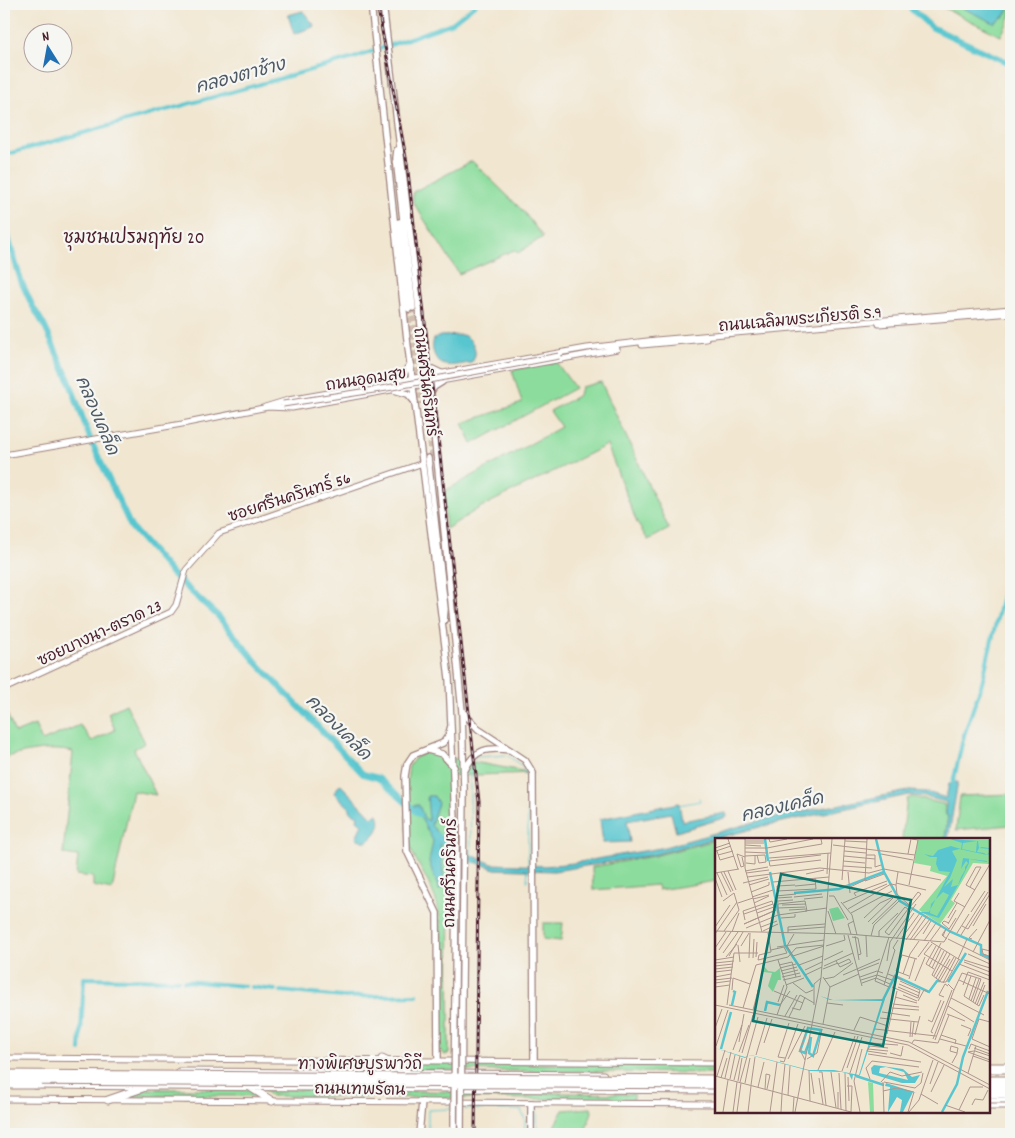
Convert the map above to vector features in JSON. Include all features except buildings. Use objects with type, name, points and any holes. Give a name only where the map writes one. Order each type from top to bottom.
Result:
[{"type":"highway","points":[[382,1059],[408,1072]]},
{"type":"highway","name":"ถนนเทพรัตน","points":[[4,1072],[408,1072],[715,1077]]},
{"type":"highway","name":"ทางพิเศษบูรพาวิถี","points":[[4,1072],[715,1077]]},
{"type":"highway","name":"ทางพิเศษบูรพาวิถี","points":[[4,1080],[715,1088]]},
{"type":"highway","points":[[990,1081],[1011,1081]]},
{"type":"highway","points":[[4,1085],[715,1088]]},
{"type":"highway","name":"ถนนเทพรัตน","points":[[4,1085],[715,1088]]},
{"type":"highway","points":[[108,1100],[151,1086]]},
{"type":"highway","points":[[250,1087],[272,1101]]},
{"type":"highway","points":[[990,1090],[1011,1091]]},
{"type":"main road","name":"ถนนศรีนครินทร์","points":[[372,4],[407,340],[414,379],[443,625],[452,722],[455,768],[461,1134]]},
{"type":"main road","name":"ถนนศรีนครินทร์","points":[[382,4],[432,423],[462,711],[464,861],[454,1134]]},
{"type":"main road","name":"ถนนศรีนครินทร์","points":[[387,142],[392,159],[411,309],[396,158],[398,141]]},
{"type":"main road","name":"ถนนเฉลิมพระเกียรติ ร.9","points":[[798,329],[1011,309]]},
{"type":"main road","name":"ถนนเฉลิมพระเกียรติ ร.9","points":[[426,377],[601,347],[773,331],[1011,314]]},
{"type":"main road","points":[[407,340],[416,345],[421,337]]},
{"type":"main road","name":"ถนนเฉลิมพระเกียรติ ร.9","points":[[427,385],[591,353],[669,341]]},
{"type":"main road","name":"ถนนเฉลิมพระเกียรติ ร.9","points":[[575,354],[601,347]]},
{"type":"main road","name":"ถนนเฉลิมพระเกียรติ ร.9","points":[[559,356],[591,353]]},
{"type":"main road","name":"ถนนอุดมสุข","points":[[4,455],[559,356]]},
{"type":"main road","points":[[398,382],[411,363]]},
{"type":"main road","points":[[424,364],[443,374]]},
{"type":"main road","points":[[457,371],[453,376],[459,379]]},
{"type":"main road","name":"ถนนอุดมสุข","points":[[265,407],[277,402],[426,377]]},
{"type":"main road","points":[[428,396],[434,387],[442,382]]},
{"type":"main road","name":"ถนนอุดมสุข","points":[[265,407],[292,408],[427,385]]},
{"type":"main road","points":[[363,388],[367,391],[364,395]]},
{"type":"main road","points":[[394,390],[408,394],[416,404]]},
{"type":"main road","points":[[419,425],[424,419],[432,423]]},
{"type":"main road","name":"ถนนศรีนครินทร์","points":[[443,625],[445,609],[430,458],[448,602],[452,613]]},
{"type":"main road","name":"ซอยศรีนครินทร์ 56","points":[[182,578],[212,537],[218,533],[423,463]]},
{"type":"main road","name":"ซอยบางนา-ตราด 23","points":[[4,689],[172,612],[176,605],[182,578]]},
{"type":"main road","points":[[462,711],[478,729],[525,760],[533,773],[534,1061]]},
{"type":"main road","points":[[438,1060],[436,913],[407,851],[405,794],[407,764],[413,755],[446,740],[452,722]]},
{"type":"main road","points":[[426,750],[442,754],[455,768]]},
{"type":"main road","points":[[464,772],[473,756],[479,752],[512,750]]},
{"type":"main road","name":"ถนนเทพรัตน","points":[[4,1058],[382,1059],[715,1063]]},
{"type":"main road","points":[[990,1066],[1011,1066]]},
{"type":"main road","points":[[990,1070],[1011,1070]]},
{"type":"main road","name":"ถนนเทพรัตน","points":[[4,1099],[715,1104]]},
{"type":"main road","points":[[990,1100],[1011,1100]]},
{"type":"main road","points":[[420,1134],[422,1102]]},
{"type":"main road","points":[[531,1103],[531,1134]]},
{"type":"main road","points":[[990,1106],[1011,1106]]},
{"type":"green space","points":[[936,4],[1011,4],[1011,15],[1001,36]]},
{"type":"green space","points":[[472,161],[522,210],[543,237],[518,253],[514,250],[459,274],[413,202],[413,192]]},
{"type":"green space","points":[[556,362],[575,388],[472,444],[463,423],[522,403],[512,370]]},
{"type":"green space","points":[[601,382],[669,529],[648,540],[637,523],[607,445],[481,507],[446,529],[443,492],[561,427],[550,411],[579,395],[581,387]]},
{"type":"green space","points":[[126,704],[145,743],[134,749],[156,795],[133,791],[112,890],[93,886],[93,877],[76,875],[78,856],[63,854],[73,752],[40,750],[7,757],[6,739],[4,739],[4,707],[15,733],[35,725],[42,741],[80,725],[92,741],[115,730],[108,713]]},
{"type":"green space","points":[[425,753],[533,773],[448,776],[450,840],[449,1054],[445,1055],[440,1051],[442,964],[439,913],[432,890],[413,854],[407,823],[406,798],[409,766],[415,758]]},
{"type":"green space","points":[[1011,794],[1011,825],[956,830],[960,796]]},
{"type":"green space","points":[[912,797],[944,804],[946,815],[948,816],[945,838],[902,838],[907,799]]},
{"type":"green space","points":[[715,840],[715,881],[658,890],[657,885],[593,890],[592,867],[654,856]]},
{"type":"green space","points":[[543,923],[563,923],[561,941],[543,939]]},
{"type":"green space","points":[[396,1062],[715,1066],[715,1073],[412,1070]]},
{"type":"green space","points":[[145,1089],[251,1089],[260,1096],[124,1096]]},
{"type":"green space","points":[[263,1089],[634,1094],[634,1100],[271,1096]]},
{"type":"green space","points":[[591,1108],[592,1112],[584,1134],[550,1134],[563,1110]]},
{"type":"water","points":[[954,4],[977,4],[986,8],[997,4],[1011,4],[1006,15],[994,23]]},
{"type":"water","points":[[303,11],[314,25],[294,34],[288,15]]},
{"type":"water","points":[[462,335],[469,339],[474,346],[475,355],[471,363],[450,366],[438,361],[433,350],[434,339],[440,336]]},
{"type":"water","points":[[958,782],[948,838],[945,838],[948,816],[946,815],[946,802],[908,795],[763,826],[653,855],[554,871],[495,869],[467,859],[467,853],[492,864],[545,866],[574,863],[661,848],[766,819],[908,791],[926,792],[946,798],[949,784]]},
{"type":"water","points":[[340,784],[372,817],[378,814],[380,822],[378,830],[366,842],[356,838],[362,824],[357,820],[358,816],[349,811],[350,808],[334,793]]},
{"type":"water","points":[[427,796],[434,796],[438,803],[431,825],[439,835],[444,880],[442,888],[439,890],[429,862],[433,841],[414,805],[419,805],[424,818],[429,821]]},
{"type":"water","points":[[679,803],[682,821],[726,813],[727,817],[676,832],[671,813],[627,821],[630,842],[603,843],[600,819]]},
{"type":"waterway","name":"คลองตาช้าง","points":[[4,155],[354,58],[452,23],[476,4]]},
{"type":"waterway","points":[[906,4],[931,27],[1011,64]]},
{"type":"waterway","name":"คลองเคล็ด","points":[[4,224],[21,281],[69,380],[91,441],[131,527],[173,575],[218,616],[259,665],[363,774],[378,778],[419,814]]},
{"type":"waterway","points":[[952,787],[964,735],[982,683],[1003,592],[1011,593]]},
{"type":"waterway","points":[[475,760],[478,757],[507,755],[523,767],[528,780],[528,865]]},
{"type":"waterway","points":[[471,854],[470,778],[472,763]]},
{"type":"waterway","points":[[679,805],[700,801],[699,798]]},
{"type":"waterway","name":"คลองเคล็ด","points":[[435,834],[444,843],[474,860]]},
{"type":"waterway","points":[[527,881],[528,869]]},
{"type":"waterway","points":[[80,1050],[84,978],[178,980]]},
{"type":"waterway","points":[[184,981],[245,986]]},
{"type":"waterway","points":[[251,987],[275,990]]},
{"type":"waterway","points":[[281,991],[342,997],[417,995]]},
{"type":"waterway","points":[[428,1134],[428,1110],[451,1109]]},
{"type":"waterway","points":[[465,1109],[521,1110],[525,1120],[525,1134]]},
{"type":"waterway","points":[[537,1110],[537,1134]]},
{"type":"tunnel","points":[[413,308],[432,457]]},
{"type":"tunnel","points":[[409,309],[421,404]]},
{"type":"railway","points":[[377,4],[407,163],[479,802],[475,1134]]},
{"type":"district","name":"ชุมชนเปรมฤทัย 20","points":[[134,237]]}]
